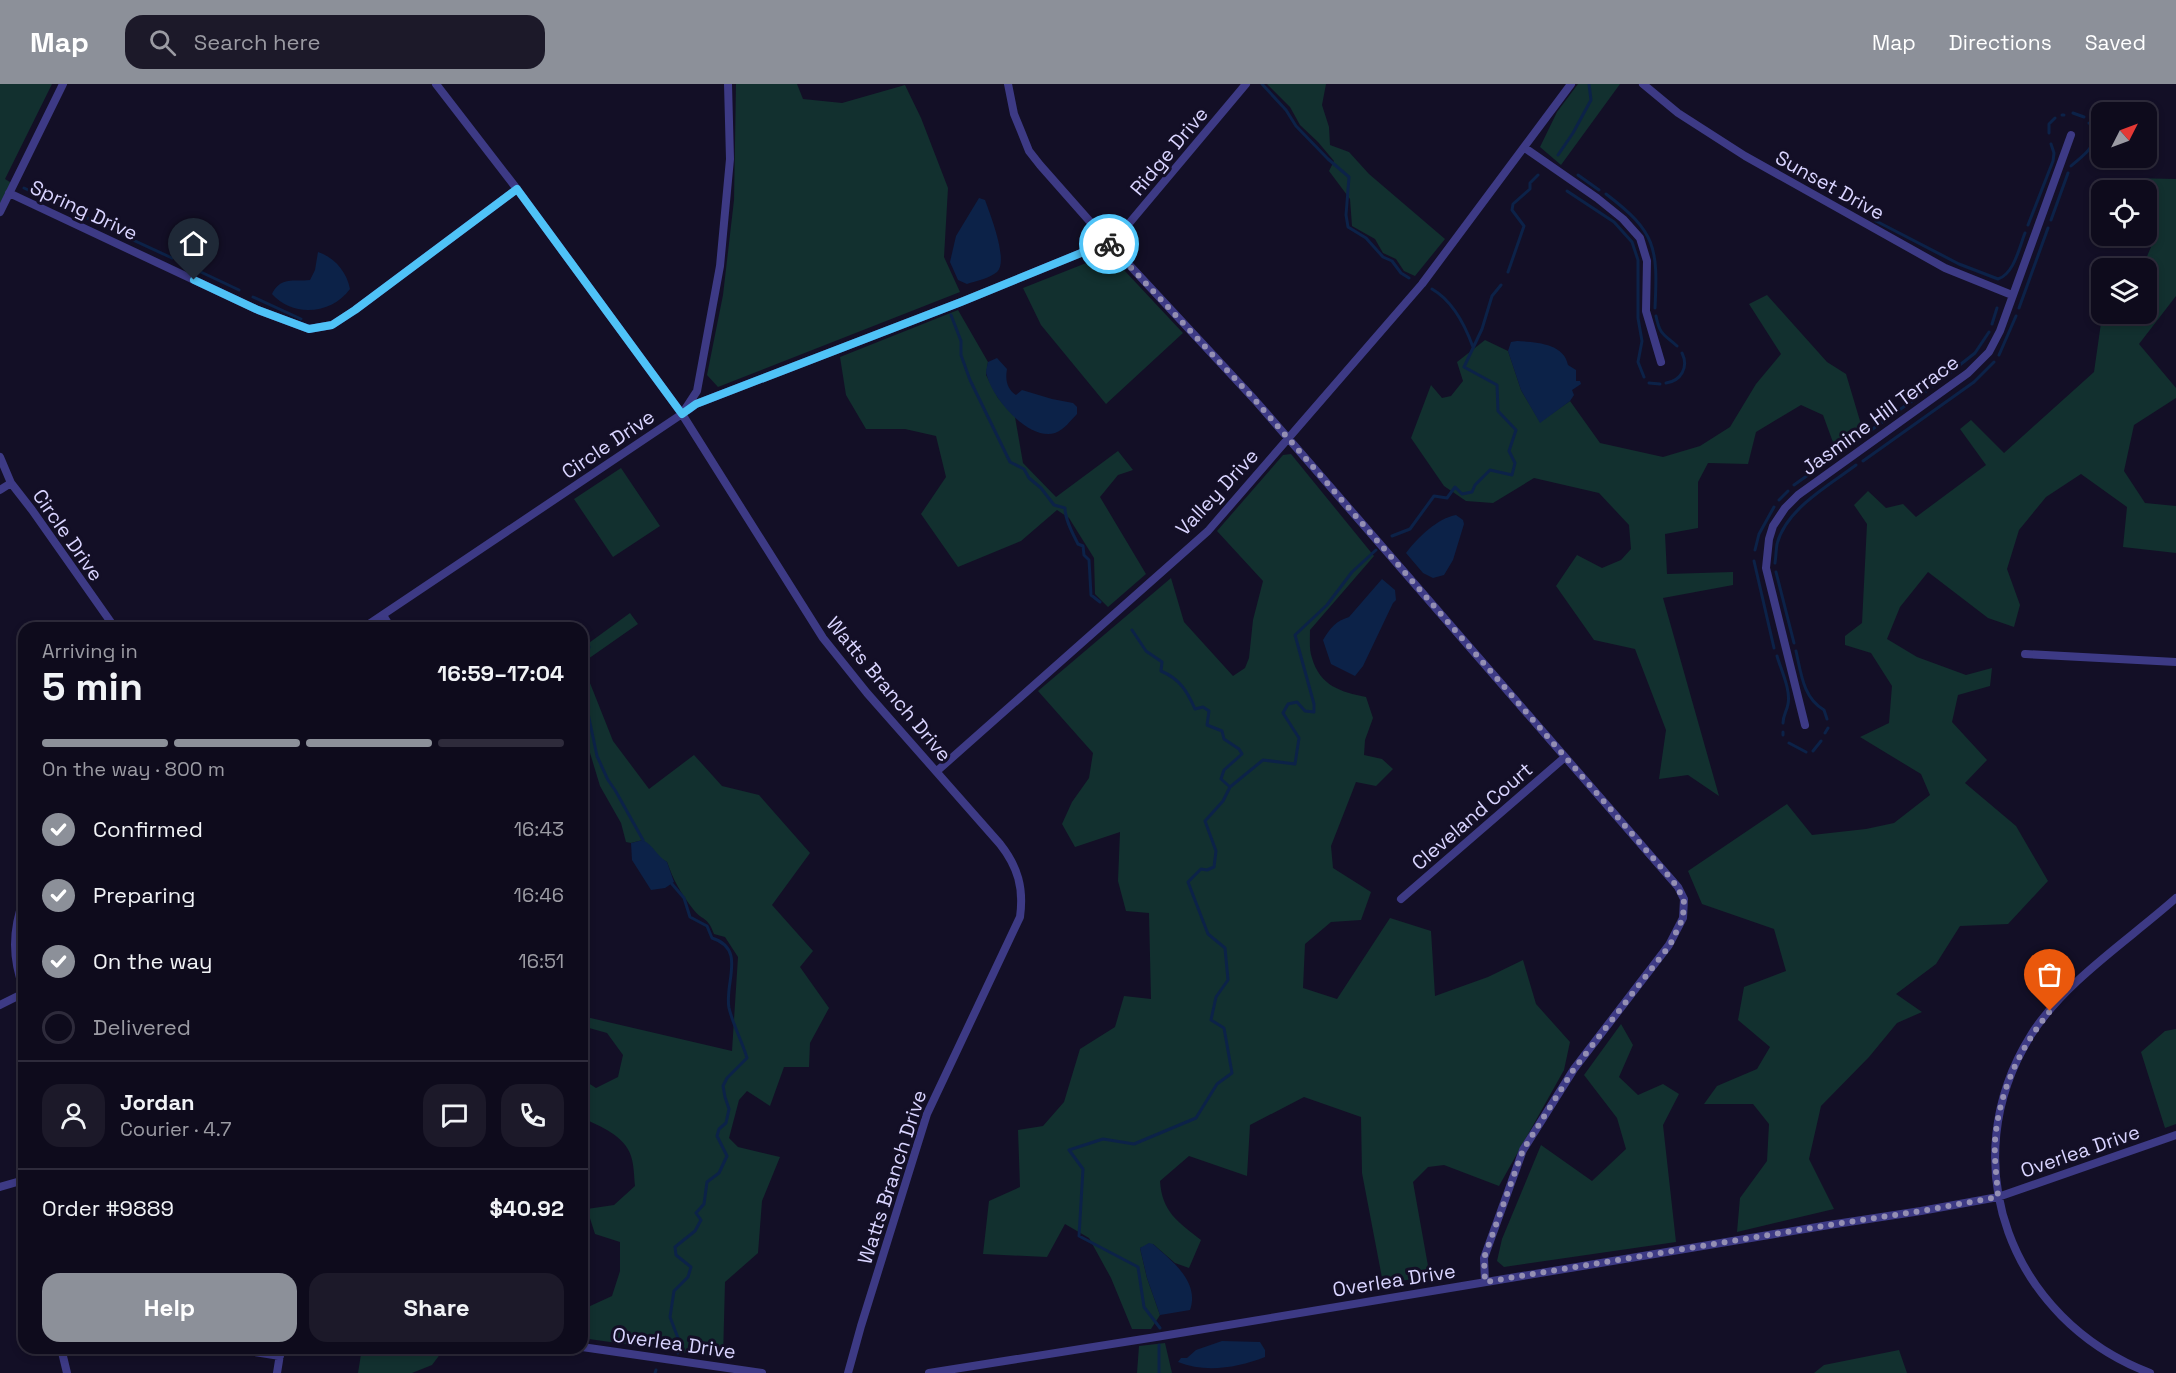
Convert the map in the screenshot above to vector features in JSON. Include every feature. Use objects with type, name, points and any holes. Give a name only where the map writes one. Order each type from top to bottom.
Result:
[{"type":"street","points":[[0,212],[63,84]]},
{"type":"street","name":"Watts Branch Drive","points":[[436,84],[517,189],[682,414],[823,638],[867,693],[1000,844],[1019,875],[1022,890],[1020,917],[927,1114],[848,1373]]},
{"type":"street","name":"Circle Drive","points":[[372,622],[682,414],[697,391],[720,266],[730,159],[728,84]]},
{"type":"street","points":[[1008,84],[1014,114],[1029,151],[1108,242],[1288,438],[1678,887],[1684,899],[1683,918],[1670,945],[1574,1069],[1523,1150],[1484,1258],[1485,1282]]},
{"type":"street","name":"Ridge Drive","points":[[682,414],[696,404],[961,302],[1108,242],[1121,233],[1246,84]]},
{"type":"street","name":"Valley Drive","points":[[937,771],[1208,531],[1422,284],[1571,84]]},
{"type":"street","name":"Sunset Drive","points":[[1643,84],[1677,113],[1745,156],[1945,268],[2012,295]]},
{"type":"street","name":"Jasmine Hill Terrace","points":[[1805,726],[1766,568],[1766,554],[1773,526],[1785,508],[1798,495],[1968,373],[1989,352],[2000,331],[2071,135]]},
{"type":"street","points":[[1525,148],[1597,198],[1623,219],[1640,238],[1647,261],[1646,311],[1661,362]]},
{"type":"street","name":"Spring Drive","points":[[9,193],[258,310],[309,329],[332,325],[355,310],[517,189]]},
{"type":"street","name":"Circle Drive","points":[[0,457],[11,483],[111,622]]},
{"type":"street","points":[[0,490],[11,483]]},
{"type":"street","points":[[383,615],[387,622]]},
{"type":"street","points":[[2025,654],[2176,662]]},
{"type":"street","name":"Cleveland Court","points":[[1401,899],[1564,758]]},
{"type":"street","points":[[2150,1373],[2126,1364],[2091,1343],[2061,1318],[2046,1300],[2020,1261],[2005,1223],[1998,1197],[1995,1143],[1999,1114],[2015,1065],[2032,1034],[2053,1007],[2078,981],[2176,898]]},
{"type":"street","points":[[18,917],[14,929],[14,945],[18,964]]},
{"type":"street","points":[[0,1005],[18,995]]},
{"type":"street","name":"Overlea Drive","points":[[929,1373],[1998,1197],[2176,1135]]},
{"type":"street","points":[[0,1187],[18,1182]]},
{"type":"street","name":"Overlea Drive","points":[[588,1348],[762,1373]]},
{"type":"street","points":[[62,1354],[67,1373]]},
{"type":"street","points":[[278,1373],[280,1354]]},
{"type":"green space","points":[[0,84],[52,84],[5,179],[13,184],[0,212]]},
{"type":"green space","points":[[736,84],[797,84],[803,99],[842,103],[905,85],[921,118],[948,188],[944,257],[960,292],[718,387],[707,375],[723,295],[734,200]]},
{"type":"green space","points":[[1267,84],[1326,84],[1322,105],[1329,127],[1330,145],[1349,152],[1369,174],[1445,239],[1415,276],[1404,271],[1396,259],[1383,253],[1375,239],[1352,226],[1350,199],[1329,171],[1334,161],[1300,125],[1290,107]]},
{"type":"green space","points":[[1578,84],[1620,84],[1561,165],[1540,147],[1557,112]]},
{"type":"green space","points":[[2130,178],[2176,179],[2176,296],[2157,321],[2157,258],[2146,258],[2151,247],[2149,246],[2157,246],[2157,180],[2129,180]]},
{"type":"green space","points":[[1109,254],[1183,333],[1106,404],[1041,325],[1023,288]]},
{"type":"green space","points":[[1767,295],[1827,362],[1846,374],[1863,431],[1834,445],[1823,415],[1801,405],[1756,432],[1748,464],[1708,463],[1698,482],[1698,528],[1665,534],[1667,574],[1733,572],[1733,585],[1663,598],[1719,796],[1688,775],[1659,779],[1666,730],[1635,649],[1594,640],[1556,586],[1577,555],[1602,568],[1621,560],[1631,549],[1629,525],[1599,493],[1534,478],[1493,503],[1466,501],[1444,486],[1411,438],[1431,385],[1442,398],[1451,396],[1463,381],[1457,362],[1485,340],[1508,351],[1521,390],[1540,422],[1570,401],[1600,443],[1663,457],[1700,446],[1730,427],[1756,384],[1781,354],[1749,304]]},
{"type":"green space","points":[[958,310],[988,362],[986,375],[998,398],[1015,417],[1023,463],[1056,497],[1118,451],[1133,470],[1118,475],[1100,497],[1146,574],[1108,607],[1095,594],[1094,558],[1069,518],[1057,510],[1021,541],[958,567],[921,514],[946,477],[936,436],[905,429],[866,429],[846,395],[840,357]]},
{"type":"green space","points":[[2101,324],[2154,324],[2139,344],[2176,388],[2176,398],[2134,425],[2124,471],[2145,503],[2176,506],[2176,553],[2123,547],[2127,507],[2081,474],[2046,497],[2019,530],[2007,569],[2020,605],[2014,627],[1988,618],[1928,572],[1900,607],[1887,639],[1917,657],[1966,675],[1992,668],[1990,686],[1958,695],[1952,722],[1987,760],[1965,783],[2016,826],[2048,881],[2008,924],[1960,926],[1936,964],[1896,994],[1922,1012],[1897,1023],[1869,1057],[1821,1106],[1809,1159],[1834,1209],[1737,1232],[1740,1198],[1767,1161],[1769,1124],[1753,1104],[1704,1104],[1717,1086],[1757,1069],[1770,1047],[1738,1020],[1744,987],[1786,971],[1774,929],[1702,904],[1688,871],[1787,804],[1812,835],[1866,829],[1894,823],[1930,795],[1921,774],[1860,737],[1889,723],[1892,686],[1871,653],[1845,645],[1845,636],[1862,623],[1867,524],[1854,505],[1868,491],[1886,508],[1903,504],[1916,517],[1986,465],[1960,429],[1971,420],[2004,453],[2094,372]]},
{"type":"green space","points":[[1291,454],[1374,556],[1310,630],[1310,648],[1316,668],[1326,681],[1340,690],[1366,697],[1373,718],[1365,740],[1364,755],[1382,759],[1393,769],[1376,786],[1356,782],[1331,846],[1333,868],[1371,892],[1361,920],[1331,922],[1305,944],[1303,988],[1337,999],[1390,918],[1431,931],[1435,996],[1488,977],[1523,960],[1536,1004],[1570,1042],[1564,1070],[1499,1186],[1444,1165],[1428,1167],[1413,1182],[1430,1277],[1383,1283],[1362,1173],[1361,1117],[1304,1097],[1250,1125],[1247,1176],[1189,1156],[1160,1181],[1161,1192],[1168,1209],[1178,1222],[1201,1240],[1189,1268],[1175,1263],[1153,1244],[1140,1248],[1147,1278],[1160,1315],[1151,1329],[1132,1329],[1111,1278],[1089,1238],[1065,1224],[1047,1257],[983,1254],[989,1201],[1020,1187],[1018,1130],[1043,1126],[1064,1102],[1080,1049],[1115,1027],[1124,996],[1151,999],[1149,913],[1126,911],[1118,881],[1120,832],[1075,847],[1062,824],[1072,802],[1089,778],[1093,753],[1038,691],[1171,578],[1184,622],[1233,676],[1245,668],[1249,658],[1253,620],[1263,581],[1217,531],[1283,455]]},
{"type":"green space","points":[[621,468],[660,526],[613,557],[574,499]]},
{"type":"green space","points":[[630,613],[638,624],[588,659],[588,644]]},
{"type":"green space","points":[[588,678],[613,741],[649,789],[694,755],[722,786],[759,795],[810,853],[772,905],[813,951],[800,967],[829,1008],[810,1043],[809,1067],[784,1067],[770,1106],[747,1091],[739,1100],[729,1138],[738,1147],[780,1157],[762,1201],[758,1253],[725,1282],[723,1358],[588,1339],[588,1307],[612,1296],[620,1271],[620,1242],[595,1234],[588,1209],[614,1205],[635,1186],[632,1159],[628,1149],[611,1132],[588,1121],[588,1083],[596,1088],[618,1077],[623,1055],[607,1033],[588,1028],[588,1017],[732,1051],[738,957],[725,937],[714,934],[707,921],[696,913],[678,886],[667,862],[643,840],[626,842],[621,823],[600,786],[588,746]]},
{"type":"green space","points":[[1621,1024],[1633,1045],[1619,1077],[1638,1095],[1663,1084],[1679,1094],[1663,1125],[1676,1242],[1504,1267],[1497,1261],[1502,1239],[1541,1145],[1592,1181],[1626,1149],[1617,1118],[1584,1075]]},
{"type":"green space","points":[[2176,1029],[2176,1124],[2165,1128],[2141,1052],[2165,1031]]},
{"type":"green space","points":[[1165,1343],[1172,1373],[1137,1373],[1139,1346]]},
{"type":"green space","points":[[1899,1350],[1907,1373],[1814,1373],[1824,1365]]},
{"type":"green space","points":[[361,1354],[440,1354],[432,1365],[412,1373],[358,1373]]},
{"type":"water","points":[[979,198],[985,200],[994,226],[1000,248],[1000,266],[991,276],[967,284],[958,280],[950,262],[956,236]]},
{"type":"water","points":[[318,252],[334,261],[343,271],[350,289],[342,297],[323,308],[301,310],[281,302],[272,294],[283,282],[310,280],[315,270]]},
{"type":"water","points":[[1511,342],[1548,345],[1561,352],[1568,365],[1576,370],[1576,381],[1580,381],[1581,384],[1572,390],[1574,395],[1570,401],[1540,423],[1521,390],[1508,351]]},
{"type":"water","points":[[997,358],[1007,369],[1007,384],[1016,395],[1022,390],[1073,403],[1077,407],[1077,414],[1055,433],[1045,434],[1024,425],[996,396],[986,373],[988,362]]},
{"type":"water","points":[[1456,515],[1463,520],[1464,524],[1453,560],[1444,575],[1433,578],[1423,573],[1406,553],[1428,530],[1442,520]]},
{"type":"water","points":[[1382,579],[1395,590],[1396,600],[1363,666],[1355,676],[1331,664],[1323,640],[1334,626],[1349,617]]},
{"type":"water","points":[[643,840],[667,862],[674,882],[665,888],[651,890],[632,860],[631,843]]},
{"type":"water","points":[[1149,1243],[1176,1265],[1188,1281],[1192,1300],[1190,1310],[1160,1315],[1147,1278],[1140,1248]]},
{"type":"water","points":[[1222,1341],[1260,1342],[1265,1350],[1265,1357],[1221,1368],[1199,1367],[1178,1362],[1196,1350]]},
{"type":"waterway","points":[[1262,84],[1286,110],[1296,126],[1349,177],[1346,215],[1348,227],[1366,238],[1383,257],[1392,261],[1401,273],[1409,278]]},
{"type":"waterway","points":[[1558,155],[1591,100],[1589,84]]},
{"type":"waterway","points":[[2073,113],[2084,117]]},
{"type":"waterway","points":[[2049,133],[2049,124],[2055,118]]},
{"type":"waterway","points":[[2028,225],[2053,161],[2054,153],[2051,144]]},
{"type":"waterway","points":[[2071,166],[2091,146]]},
{"type":"waterway","points":[[2051,220],[2068,173]]},
{"type":"waterway","points":[[1508,272],[1524,226],[1512,210],[1513,204],[1530,189],[1530,183],[1538,175]]},
{"type":"waterway","points":[[1578,175],[1599,190]]},
{"type":"waterway","points":[[24,188],[93,221]]},
{"type":"waterway","points":[[1567,191],[1614,222],[1632,242],[1638,260],[1638,318],[1642,341],[1638,362],[1644,377]]},
{"type":"waterway","points":[[1606,194],[1635,219],[1650,242],[1656,270],[1655,308]]},
{"type":"waterway","points":[[1876,221],[1959,264],[1998,279],[2004,276],[2012,266],[2025,233]]},
{"type":"waterway","points":[[107,228],[172,258]]},
{"type":"waterway","points":[[2019,308],[2048,228]]},
{"type":"waterway","points":[[186,265],[239,290]]},
{"type":"waterway","points":[[1392,536],[1410,529],[1434,496],[1447,498],[1455,487],[1462,494],[1472,492],[1475,485],[1490,470],[1512,475],[1515,463],[1509,451],[1516,430],[1498,411],[1497,385],[1464,367],[1482,329],[1492,296],[1501,285]]},
{"type":"waterway","points":[[1432,289],[1446,300],[1457,314],[1473,347]]},
{"type":"waterway","points":[[253,297],[301,319]]},
{"type":"waterway","points":[[1992,324],[1997,308]]},
{"type":"waterway","points":[[951,315],[961,341],[961,355],[970,380],[1010,462],[1024,469],[1029,478],[1041,488],[1054,505],[1065,508],[1072,531],[1078,544],[1083,546],[1084,555],[1089,560],[1091,595],[1100,602]]},
{"type":"waterway","points":[[1656,316],[1661,331],[1677,346]]},
{"type":"waterway","points":[[1999,355],[2016,316]]},
{"type":"waterway","points":[[1933,386],[1975,353],[1989,332]]},
{"type":"waterway","points":[[1666,383],[1680,376],[1685,363],[1682,353]]},
{"type":"waterway","points":[[1863,461],[1974,382],[1994,362]]},
{"type":"waterway","points":[[1649,383],[1660,384]]},
{"type":"waterway","points":[[1794,485],[1926,391]]},
{"type":"waterway","points":[[1775,563],[1777,544],[1789,520],[1809,499],[1856,465]]},
{"type":"waterway","points":[[1779,500],[1788,491]]},
{"type":"waterway","points":[[1755,550],[1759,534],[1774,507]]},
{"type":"waterway","points":[[1160,1328],[1144,1307],[1138,1267],[1079,1236],[1083,1169],[1069,1150],[1103,1139],[1134,1144],[1196,1118],[1217,1084],[1232,1073],[1224,1028],[1211,1020],[1216,997],[1228,980],[1225,948],[1208,934],[1188,882],[1201,869],[1207,870],[1214,867],[1216,851],[1205,821],[1223,801],[1230,787],[1263,760],[1295,764],[1299,738],[1283,713],[1288,704],[1297,702],[1305,711],[1314,712],[1314,704],[1295,635],[1327,605],[1352,572],[1376,550]]},
{"type":"waterway","points":[[1754,561],[1774,648]]},
{"type":"waterway","points":[[1776,572],[1794,643]]},
{"type":"waterway","points":[[1132,630],[1146,651],[1162,662],[1161,671],[1182,686],[1195,709],[1203,707],[1209,711],[1207,725],[1222,731],[1224,739],[1239,749],[1242,754],[1224,770],[1221,779],[1230,787]]},
{"type":"waterway","points":[[1796,651],[1807,692],[1811,699],[1824,710],[1827,719]]},
{"type":"waterway","points":[[1777,656],[1789,698],[1783,723]]},
{"type":"waterway","points":[[588,713],[597,756],[608,780],[643,840]]},
{"type":"waterway","points":[[1825,733],[1828,728]]},
{"type":"waterway","points":[[1813,751],[1821,741]]},
{"type":"waterway","points":[[1789,743],[1806,752]]},
{"type":"waterway","points":[[672,884],[684,898],[690,917],[707,926],[712,938],[723,943],[729,950],[732,968],[729,1008],[747,1058],[727,1078],[723,1086],[729,1109],[726,1123],[719,1129],[717,1136],[727,1156],[719,1173],[707,1182],[704,1204],[696,1213],[701,1220],[695,1231],[675,1247],[676,1255],[691,1267],[688,1277],[674,1291],[670,1317],[681,1346],[678,1353]]},
{"type":"waterway","points":[[1159,1345],[1159,1373]]},
{"type":"way so far","points":[[1109,244],[1254,399],[1673,881],[1684,899],[1683,918],[1670,945],[1574,1069],[1523,1150],[1484,1258],[1485,1282],[1998,1197],[1995,1143],[1999,1114],[2009,1078],[2032,1034],[2050,1011]]},
{"type":"route","points":[[194,280],[258,310],[309,329],[332,325],[517,189],[682,414],[696,404],[796,364],[961,302],[1108,242],[1109,244]]}]
